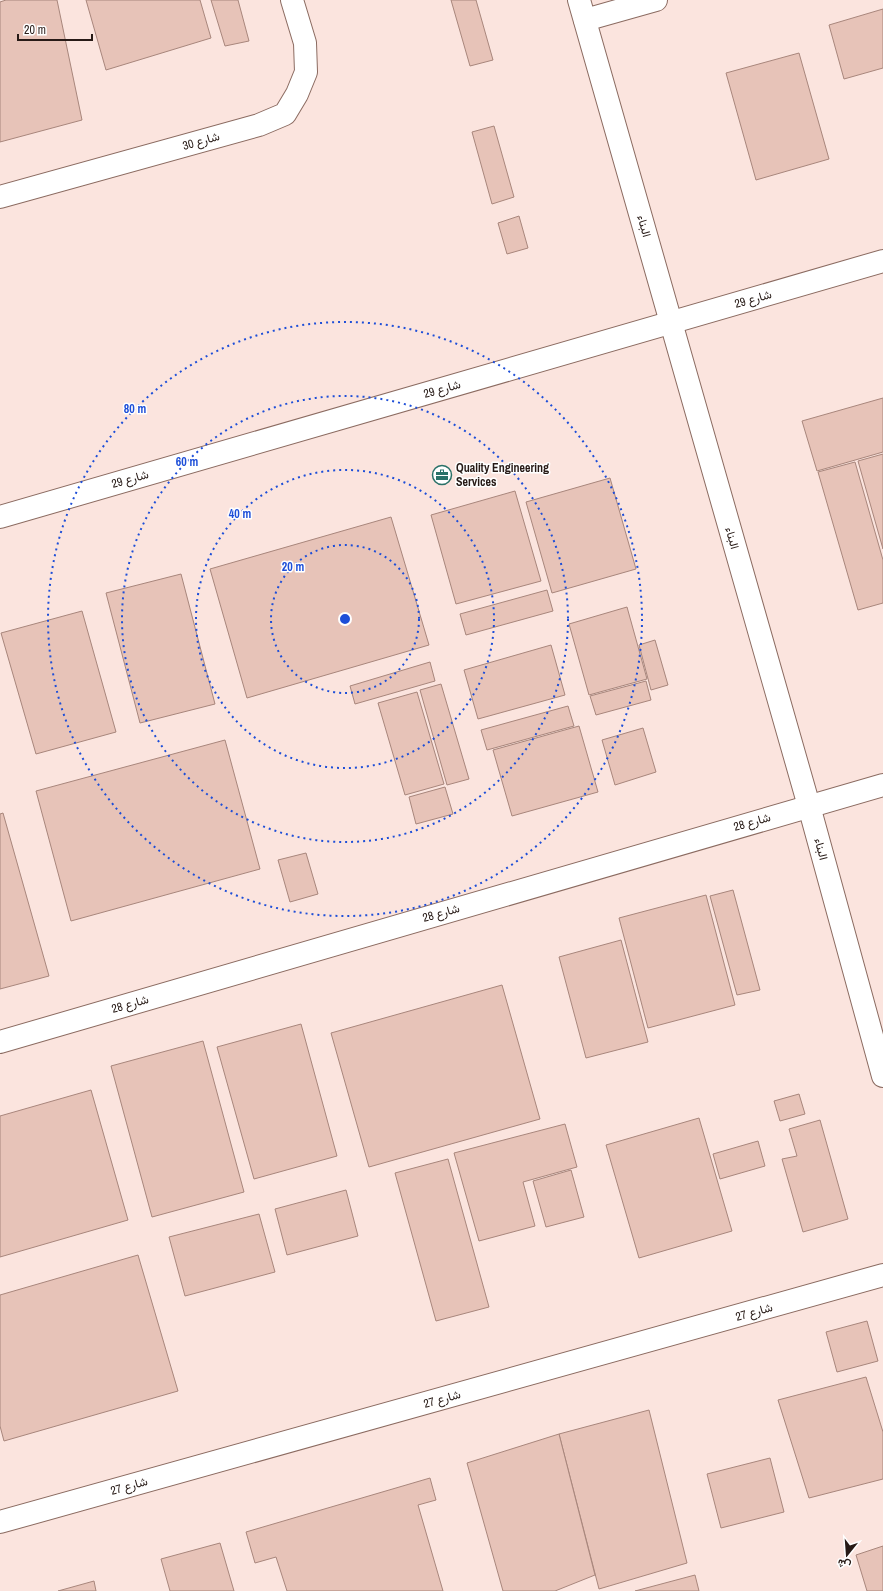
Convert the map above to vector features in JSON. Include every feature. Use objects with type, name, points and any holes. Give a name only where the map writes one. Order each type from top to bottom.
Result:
[{"type":"street","name":"شارع 30","points":[[0,197],[259,125],[285,114],[297,94],[306,72],[305,43],[292,0]]},
{"type":"street","points":[[582,10],[656,0]]},
{"type":"street","name":"البناء","points":[[582,10],[809,806],[883,1076]]},
{"type":"street","name":"شارع 29","points":[[0,517],[883,261]]},
{"type":"street","name":"شارع 28","points":[[0,1042],[883,785]]},
{"type":"street","name":"شارع 27","points":[[0,1522],[883,1276]]},
{"type":"building","points":[[6,0],[57,0],[82,120],[0,142],[0,2]]},
{"type":"building","points":[[86,0],[200,0],[211,38],[106,70]]},
{"type":"building","points":[[211,0],[238,0],[249,41],[225,46]]},
{"type":"building","points":[[451,0],[476,0],[493,60],[470,66]]},
{"type":"building","points":[[883,9],[883,68],[844,79],[829,25]]},
{"type":"building","points":[[799,53],[829,159],[756,180],[726,73]]},
{"type":"building","points":[[494,126],[514,197],[492,204],[472,132]]},
{"type":"building","points":[[519,216],[528,248],[507,254],[498,223]]},
{"type":"building","points":[[883,398],[883,452],[817,471],[802,421]]},
{"type":"building","points":[[883,454],[883,549],[858,461]]},
{"type":"building","points":[[855,462],[883,560],[883,603],[858,610],[818,472]]},
{"type":"building","points":[[610,478],[636,569],[552,593],[526,502]]},
{"type":"building","points":[[515,491],[541,581],[456,604],[431,515]]},
{"type":"building","points":[[391,517],[429,645],[247,698],[210,569]]},
{"type":"building","points":[[181,574],[215,704],[140,723],[106,593]]},
{"type":"building","points":[[547,590],[553,611],[466,635],[460,614]]},
{"type":"building","points":[[627,607],[647,679],[589,695],[569,624]]},
{"type":"building","points":[[82,611],[116,732],[36,754],[1,633]]},
{"type":"building","points":[[655,640],[668,685],[651,690],[639,645]]},
{"type":"building","points":[[551,645],[565,695],[478,719],[464,670]]},
{"type":"building","points":[[430,662],[435,681],[355,704],[350,686]]},
{"type":"building","points":[[646,681],[651,700],[596,715],[590,696]]},
{"type":"building","points":[[441,684],[469,779],[447,785],[420,690]]},
{"type":"building","points":[[417,692],[444,784],[405,795],[378,703]]},
{"type":"building","points":[[568,706],[574,726],[487,750],[481,730]]},
{"type":"building","points":[[579,726],[598,792],[512,816],[493,750]]},
{"type":"building","points":[[643,728],[656,772],[615,785],[602,740]]},
{"type":"building","points":[[225,740],[260,869],[71,921],[36,791]]},
{"type":"building","points":[[445,787],[453,814],[416,824],[409,797]]},
{"type":"building","points":[[3,813],[49,976],[0,989],[0,814]]},
{"type":"building","points":[[306,853],[318,894],[290,902],[278,860]]},
{"type":"building","points":[[733,890],[760,990],[737,995],[710,896]]},
{"type":"building","points":[[706,895],[735,1005],[648,1028],[619,918]]},
{"type":"building","points":[[621,940],[648,1042],[586,1058],[559,957]]},
{"type":"building","points":[[502,985],[540,1119],[369,1167],[331,1033]]},
{"type":"building","points":[[301,1024],[337,1156],[254,1179],[217,1047]]},
{"type":"building","points":[[203,1041],[244,1192],[152,1217],[111,1066]]},
{"type":"building","points":[[91,1090],[128,1220],[0,1257],[0,1116]]},
{"type":"building","points":[[799,1094],[805,1114],[780,1121],[774,1101]]},
{"type":"building","points":[[699,1118],[732,1231],[639,1258],[606,1145]]},
{"type":"building","points":[[820,1120],[848,1219],[803,1232],[782,1159],[797,1156],[789,1129]]},
{"type":"building","points":[[565,1124],[577,1167],[523,1182],[535,1226],[479,1241],[454,1153]]},
{"type":"building","points":[[758,1141],[765,1166],[720,1179],[713,1154]]},
{"type":"building","points":[[448,1159],[489,1307],[436,1321],[395,1173]]},
{"type":"building","points":[[571,1170],[584,1217],[546,1227],[533,1181]]},
{"type":"building","points":[[346,1190],[358,1236],[287,1255],[275,1209]]},
{"type":"building","points":[[259,1214],[275,1272],[185,1296],[169,1237]]},
{"type":"building","points":[[138,1255],[178,1391],[4,1441],[0,1426],[0,1295]]},
{"type":"building","points":[[867,1321],[878,1361],[837,1372],[826,1332]]},
{"type":"building","points":[[866,1377],[883,1432],[883,1479],[809,1498],[778,1400]]},
{"type":"building","points":[[649,1410],[687,1563],[599,1589],[559,1434]]},
{"type":"building","points":[[559,1434],[595,1575],[555,1591],[503,1591],[467,1463]]},
{"type":"building","points":[[770,1458],[784,1512],[721,1528],[707,1474]]},
{"type":"building","points":[[430,1478],[436,1500],[418,1505],[443,1591],[287,1591],[276,1557],[255,1563],[246,1532]]},
{"type":"building","points":[[220,1543],[234,1591],[170,1591],[161,1559]]},
{"type":"building","points":[[883,1546],[883,1591],[867,1591],[856,1555]]},
{"type":"building","points":[[695,1575],[699,1591],[635,1591]]},
{"type":"building","points":[[94,1581],[96,1591],[58,1591]]},
{"type":"place","name":"Quality Engineering Services","points":[[442,475]]}]
